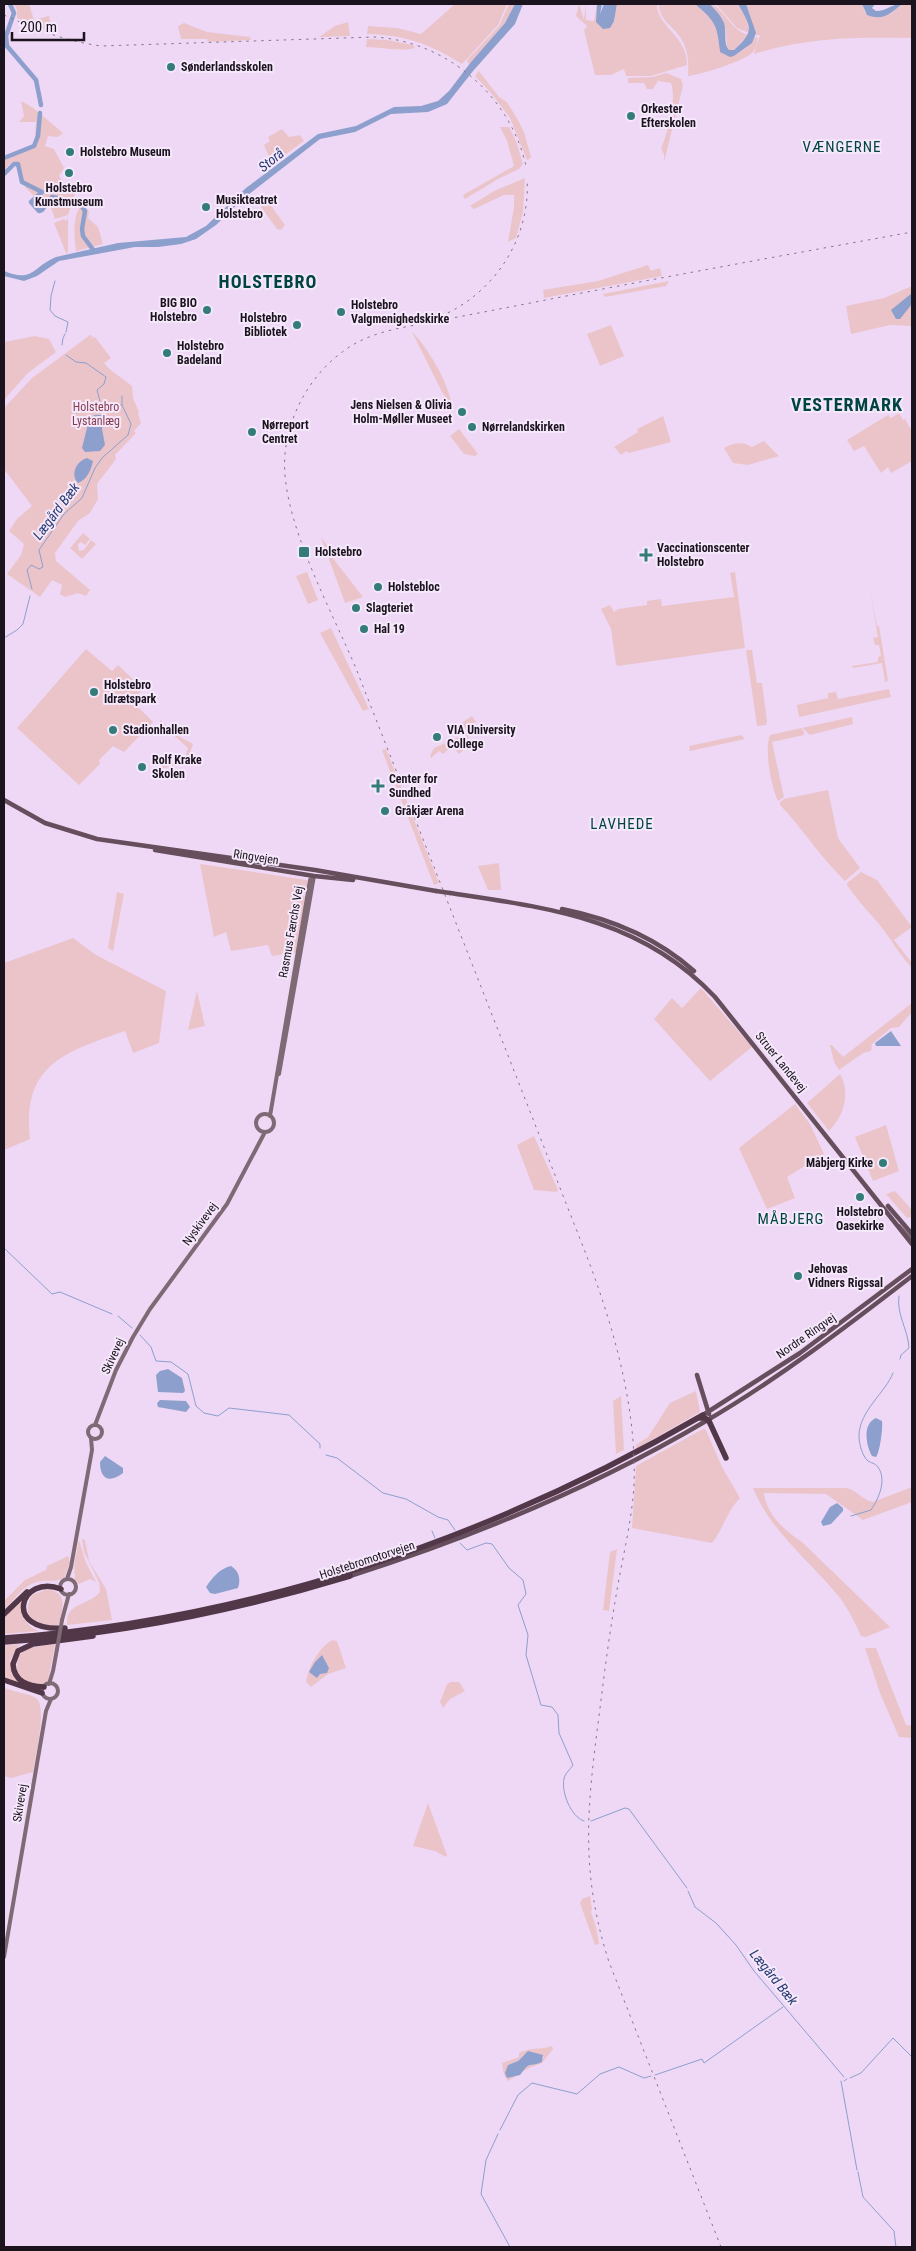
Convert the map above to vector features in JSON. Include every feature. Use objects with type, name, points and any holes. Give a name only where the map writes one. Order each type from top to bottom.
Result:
[{"type":"highway","points":[[707,1416],[726,1458]]},
{"type":"highway","name":"Holstebromotorvejen","points":[[4,1638],[142,1620],[214,1607],[308,1584],[434,1544],[552,1495],[707,1416]]},
{"type":"highway","name":"Holstebromotorvejen","points":[[4,1642],[68,1636],[173,1620],[267,1599],[350,1576]]},
{"type":"highway","points":[[4,1614],[34,1586],[42,1583],[65,1585]]},
{"type":"highway","points":[[65,1585],[42,1586],[36,1588],[28,1595],[24,1609],[30,1622],[39,1627],[54,1629],[142,1620]]},
{"type":"highway","points":[[48,1691],[26,1684],[14,1674],[13,1659],[22,1648],[33,1644],[155,1625],[173,1620]]},
{"type":"highway","points":[[4,1680],[48,1691]]},
{"type":"main road","name":"Ringvejen","points":[[4,800],[29,815],[61,829],[90,837],[563,909],[604,919]]},
{"type":"main road","name":"Ringvejen","points":[[132,844],[169,853],[314,876],[379,882]]},
{"type":"main road","name":"Rasmus Færchs Vej","points":[[268,1115],[283,1058],[314,876]]},
{"type":"main road","name":"Ringvejen","points":[[544,907],[606,926]]},
{"type":"main road","name":"Struer Landevej","points":[[604,919],[631,930],[661,946],[706,983],[912,1234]]},
{"type":"main road","name":"Struer Landevej","points":[[606,926],[641,940],[661,951],[680,963],[704,985],[780,1076],[912,1242]]},
{"type":"main road","points":[[261,1115],[268,1115],[274,1120],[273,1127],[262,1132],[256,1125],[256,1120],[261,1115]]},
{"type":"main road","name":"Nyskivevej","points":[[150,1309],[227,1204],[262,1132]]},
{"type":"main road","name":"Nordre Ringvej","points":[[707,1416],[822,1337],[912,1269]]},
{"type":"main road","name":"Nordre Ringvej","points":[[707,1416],[717,1414],[803,1358],[912,1274]]},
{"type":"main road","name":"Skivevej","points":[[95,1425],[120,1361],[150,1309]]},
{"type":"main road","points":[[697,1375],[707,1416]]},
{"type":"main road","name":"Skivevej","points":[[100,1415],[100,1426]]},
{"type":"main road","name":"Holstebromotorvejen","points":[[350,1576],[435,1548],[570,1492],[666,1443],[707,1416]]},
{"type":"main road","points":[[95,1425],[100,1426],[102,1434],[97,1439],[91,1438],[88,1431],[95,1425]]},
{"type":"main road","name":"Skivevej","points":[[91,1438],[92,1450]]},
{"type":"main road","name":"Skivevej","points":[[4,1957],[48,1691],[62,1620],[65,1585],[71,1567],[92,1450],[97,1439]]},
{"type":"main road","points":[[65,1585],[69,1594]]},
{"type":"main road","name":"Skivevej","points":[[64,1607],[69,1594],[76,1588],[65,1585]]},
{"type":"green space","points":[[14,4],[29,4],[34,20],[49,16],[53,33],[17,18],[17,10]]},
{"type":"green space","points":[[455,4],[507,4],[498,25],[462,64],[439,51],[417,42],[394,36],[367,34],[368,26],[397,28],[421,34]]},
{"type":"green space","points":[[509,4],[515,4],[505,23],[469,64],[468,59],[499,26]]},
{"type":"green space","points":[[579,4],[584,20],[586,4],[586,20],[594,21],[597,4],[596,21],[602,28],[614,21],[617,4],[657,4],[658,12],[662,19],[682,46],[686,55],[687,65],[651,76],[626,76],[624,69],[611,75],[595,75],[584,30],[587,26],[576,16]]},
{"type":"green space","points":[[659,4],[695,4],[707,15],[714,25],[718,36],[720,52],[734,56],[746,48],[755,37],[758,38],[755,48],[747,56],[731,64],[688,76],[688,60],[685,46],[661,14]]},
{"type":"green space","points":[[710,4],[714,5],[736,28],[748,35],[734,50],[729,50],[727,47],[726,30],[722,18]]},
{"type":"green space","points":[[716,4],[738,4],[747,20],[749,33],[737,28]]},
{"type":"green space","points":[[746,4],[862,4],[865,13],[891,14],[902,4],[912,4],[912,38],[852,38],[813,41],[774,48],[754,54],[760,35],[756,35]]},
{"type":"green space","points":[[348,22],[350,36],[319,37],[335,26]]},
{"type":"green space","points":[[184,23],[207,32],[250,37],[251,40],[208,42],[207,39],[181,39],[178,26]]},
{"type":"green space","points":[[367,39],[387,40],[413,45],[415,48],[366,47]]},
{"type":"green space","points":[[479,71],[499,97],[507,102],[518,120],[524,132],[531,157],[529,159],[527,160],[510,118],[475,76]]},
{"type":"green space","points":[[666,73],[681,79],[683,86],[664,162],[664,154],[661,149],[669,125],[672,107],[673,90],[671,83],[658,81],[653,89],[647,89],[644,83],[628,83],[628,78],[653,77]]},
{"type":"green space","points":[[21,101],[32,107],[63,133],[58,137],[48,136],[45,146],[54,149],[64,168],[59,176],[69,191],[75,193],[68,215],[55,219],[49,202],[39,210],[33,203],[34,196],[25,187],[18,162],[10,164],[4,172],[4,160],[18,152],[30,150],[34,147],[36,122],[19,122],[24,116]]},
{"type":"green space","points":[[500,127],[509,127],[516,141],[523,164],[519,169],[465,199],[463,195],[514,166],[507,141]]},
{"type":"green space","points":[[282,129],[289,137],[300,135],[304,141],[275,162],[271,161],[264,145],[270,141],[268,137]]},
{"type":"green space","points":[[525,178],[523,212],[516,238],[508,242],[514,207],[514,195],[504,195],[474,209],[470,206],[494,191]]},
{"type":"green space","points":[[268,202],[285,225],[281,230],[277,229],[261,207]]},
{"type":"green space","points":[[83,203],[89,212],[88,218],[98,227],[103,244],[76,251],[75,219],[79,207]]},
{"type":"green space","points":[[68,218],[68,252],[66,253],[54,223],[64,219],[66,221]]},
{"type":"green space","points":[[648,265],[651,271],[660,268],[662,276],[544,298],[543,290],[598,281]]},
{"type":"green space","points":[[669,281],[666,286],[605,297],[603,294]]},
{"type":"green space","points":[[912,286],[912,326],[890,325],[851,334],[846,306],[884,298]]},
{"type":"green space","points":[[611,325],[624,356],[600,366],[587,334]]},
{"type":"green space","points":[[412,332],[425,347],[437,366],[447,387],[452,406],[442,392]]},
{"type":"green space","name":"Holstebro Lystanlæg","points":[[90,335],[93,336],[90,339],[95,337],[111,358],[104,363],[110,370],[132,386],[133,398],[141,423],[134,431],[136,433],[115,455],[116,459],[97,484],[98,499],[90,513],[78,521],[55,553],[56,561],[90,590],[86,596],[78,593],[65,597],[60,594],[62,585],[52,580],[40,597],[7,574],[21,555],[24,544],[9,531],[17,519],[32,506],[4,469],[4,408],[32,378]]},
{"type":"green space","points":[[35,336],[49,339],[56,352],[28,373],[4,400],[4,342]]},
{"type":"green space","points":[[899,413],[912,431],[912,461],[891,473],[888,467],[881,473],[864,446],[854,451],[847,440],[888,415],[891,418]]},
{"type":"green space","points":[[663,416],[671,442],[629,453],[626,451],[621,455],[614,447],[638,432],[637,429]]},
{"type":"green space","points":[[459,429],[478,454],[475,456],[464,454],[450,436]]},
{"type":"green space","points":[[764,441],[779,456],[748,465],[733,463],[724,448],[738,443],[752,447]]},
{"type":"green space","points":[[83,533],[90,539],[85,545],[81,542],[78,544],[79,551],[84,550],[91,540],[96,544],[82,559],[70,548]]},
{"type":"green space","points":[[321,537],[330,549],[332,557],[363,597],[345,603]]},
{"type":"green space","points":[[307,572],[318,600],[308,604],[296,576]]},
{"type":"green space","points":[[735,572],[745,648],[618,666],[616,664],[611,629],[601,609],[610,605],[614,612],[618,609],[647,605],[647,601],[661,599],[662,606],[734,597],[730,573]]},
{"type":"green space","points":[[870,590],[877,626],[879,626],[888,681],[885,682],[882,663],[853,668],[852,666],[878,662],[878,657],[881,656],[879,645],[875,645],[873,638],[878,637]]},
{"type":"green space","points":[[331,628],[369,709],[363,711],[320,633]]},
{"type":"green space","points":[[86,649],[112,671],[118,665],[143,689],[132,701],[153,722],[124,752],[113,746],[99,760],[100,764],[79,785],[17,728]]},
{"type":"green space","points":[[746,650],[752,650],[757,683],[762,683],[766,725],[757,726]]},
{"type":"green space","points":[[889,689],[891,697],[799,717],[797,705],[828,698],[828,693],[836,692],[838,699]]},
{"type":"green space","points":[[472,716],[476,722],[464,729],[469,738],[465,740],[469,745],[459,754],[452,746],[443,754],[439,751],[431,758],[430,756],[434,748],[461,736],[459,731],[453,733],[451,730]]},
{"type":"green space","points":[[852,717],[853,724],[810,735],[802,728]]},
{"type":"green space","points":[[160,720],[178,736],[193,744],[186,764],[157,769],[162,764],[184,760],[188,748],[160,723]]},
{"type":"green space","points":[[801,728],[804,735],[772,742],[784,797],[778,801],[769,768],[768,742],[770,735]]},
{"type":"green space","points":[[741,735],[745,739],[690,751],[689,746]]},
{"type":"green space","points":[[386,749],[439,883],[434,885],[382,750]]},
{"type":"green space","points":[[828,790],[838,838],[860,868],[845,881],[780,805],[780,802],[784,799]]},
{"type":"green space","points":[[499,863],[501,890],[488,890],[478,866]]},
{"type":"green space","points":[[200,864],[307,880],[307,887],[299,886],[297,895],[305,896],[297,952],[272,956],[268,945],[231,951],[226,932],[214,937]]},
{"type":"green space","points":[[861,872],[877,880],[912,927],[894,940],[912,963],[912,968],[847,885]]},
{"type":"green space","points":[[117,892],[124,894],[113,951],[108,948]]},
{"type":"green space","points":[[73,938],[96,955],[166,991],[159,1043],[133,1053],[125,1031],[84,1046],[66,1055],[52,1065],[41,1077],[33,1093],[29,1114],[30,1139],[4,1150],[4,963]]},
{"type":"green space","points":[[701,988],[752,1047],[710,1081],[654,1019],[672,998],[682,1008]]},
{"type":"green space","points":[[197,991],[205,1026],[188,1030]]},
{"type":"green space","points":[[912,1003],[912,1012],[899,1027],[891,1028],[872,1044],[871,1051],[863,1053],[839,1070],[834,1062],[830,1045],[843,1057]]},
{"type":"green space","points":[[840,1074],[845,1089],[844,1104],[839,1118],[829,1131],[807,1103]]},
{"type":"green space","points":[[795,1104],[810,1124],[824,1154],[787,1177],[795,1198],[767,1209],[739,1148]]},
{"type":"green space","points":[[886,1125],[899,1171],[873,1181],[855,1137]]},
{"type":"green space","points":[[534,1136],[558,1190],[557,1192],[534,1190],[517,1145]]},
{"type":"green space","points":[[895,1191],[912,1210],[912,1217],[907,1218],[886,1194]]},
{"type":"green space","points":[[696,1391],[700,1412],[636,1449],[636,1445],[648,1437],[670,1403]]},
{"type":"green space","points":[[621,1396],[624,1450],[616,1454],[613,1401]]},
{"type":"green space","points":[[703,1429],[706,1430],[722,1467],[740,1498],[732,1508],[712,1543],[632,1528],[636,1466]]},
{"type":"green space","points":[[912,1487],[912,1502],[863,1520],[826,1494],[764,1493],[768,1508],[777,1521],[802,1542],[890,1627],[866,1637],[861,1636],[840,1598],[792,1546],[770,1518],[760,1504],[753,1488],[846,1488],[873,1502]]},
{"type":"green space","points":[[82,1539],[85,1540],[89,1561],[106,1589],[112,1620],[67,1625],[67,1618],[74,1608],[90,1600],[100,1592],[99,1582],[84,1552]]},
{"type":"green space","points":[[79,1540],[86,1563],[96,1582],[90,1579],[79,1584],[75,1580],[74,1566]]},
{"type":"green space","points":[[617,1549],[609,1611],[603,1610],[610,1552]]},
{"type":"green space","points":[[68,1556],[70,1562],[64,1578],[40,1581],[27,1586],[4,1610],[4,1601],[25,1580],[46,1570],[47,1566]]},
{"type":"green space","points":[[47,1589],[59,1594],[63,1603],[58,1626],[38,1622],[29,1615],[29,1603],[32,1595]]},
{"type":"green space","points":[[24,1596],[21,1612],[28,1624],[38,1631],[4,1634],[4,1616]]},
{"type":"green space","points":[[333,1640],[337,1641],[346,1668],[328,1674],[311,1687],[306,1682],[309,1670],[323,1647]]},
{"type":"green space","points":[[20,1644],[10,1660],[13,1676],[21,1685],[4,1678],[4,1645]]},
{"type":"green space","points":[[55,1644],[48,1681],[42,1685],[24,1681],[17,1672],[18,1656],[27,1648]]},
{"type":"green space","points":[[865,1648],[876,1648],[906,1725],[912,1726],[912,1738],[899,1737],[880,1693]]},
{"type":"green space","points":[[459,1682],[465,1691],[450,1699],[443,1708],[440,1702],[447,1684]]},
{"type":"green space","points":[[4,1687],[37,1699],[41,1712],[40,1734],[33,1772],[11,1778],[4,1776]]},
{"type":"green space","points":[[428,1803],[447,1855],[446,1857],[435,1851],[413,1846]]},
{"type":"green space","points":[[590,1896],[591,1912],[599,1944],[595,1945],[580,1903],[582,1899]]},
{"type":"green space","points":[[552,2046],[553,2049],[542,2063],[529,2068],[508,2081],[504,2075],[502,2063],[519,2057],[519,2053],[523,2051]],"holes":[[[523,2055],[544,2056],[542,2062],[524,2067],[522,2072],[507,2078],[508,2065],[518,2061]]]},
{"type":"water","points":[[515,4],[523,4],[515,24],[473,71],[447,104],[428,112],[391,114],[355,132],[320,139],[244,198],[216,225],[196,239],[181,244],[135,247],[59,261],[37,276],[24,281],[4,276],[4,271],[21,275],[27,274],[56,257],[118,243],[186,237],[206,226],[246,188],[318,134],[356,126],[394,107],[421,106],[438,101],[449,91],[505,23]]},
{"type":"water","points":[[597,4],[602,4],[600,14],[604,4],[617,4],[614,21],[610,28],[603,29],[596,22]]},
{"type":"water","points":[[695,4],[710,4],[718,13],[724,23],[727,47],[729,50],[734,50],[741,44],[748,33],[749,28],[746,18],[738,4],[746,4],[756,33],[752,43],[734,56],[730,57],[720,52],[718,36],[714,25],[707,15]]},
{"type":"water","points":[[862,4],[875,4],[872,8],[876,11],[902,4],[886,16],[873,17],[867,15]]},
{"type":"water","points":[[912,293],[912,304],[900,319],[896,319],[891,310]]},
{"type":"water","points":[[104,415],[102,429],[105,445],[100,451],[85,452],[82,448],[89,420],[90,417]]},
{"type":"water","points":[[87,458],[93,461],[91,468],[86,477],[78,483],[74,476],[75,469],[80,462]]},
{"type":"water","points":[[891,1031],[901,1046],[876,1046],[875,1043]]},
{"type":"water","points":[[168,1369],[182,1378],[185,1391],[183,1393],[158,1392],[156,1375],[160,1371]]},
{"type":"water","points":[[160,1400],[186,1401],[190,1407],[186,1412],[158,1407],[157,1403]]},
{"type":"water","points":[[876,1418],[882,1421],[882,1434],[876,1457],[872,1456],[866,1435],[869,1425]]},
{"type":"water","points":[[105,1456],[123,1468],[123,1473],[110,1479],[104,1476],[100,1468],[100,1462]]},
{"type":"water","points":[[837,1503],[843,1508],[843,1511],[831,1524],[823,1526],[821,1522],[830,1507]]},
{"type":"water","points":[[231,1566],[239,1575],[238,1588],[215,1594],[210,1593],[206,1587],[211,1580],[220,1571]]},
{"type":"water","points":[[322,1655],[329,1668],[327,1673],[320,1674],[317,1678],[309,1672]]},
{"type":"water","points":[[528,2051],[543,2055],[542,2062],[528,2066],[520,2075],[507,2078],[505,2073],[508,2065],[518,2061]]},
{"type":"waterway","points":[[10,4],[14,13],[6,36],[7,46],[36,80],[41,105]]},
{"type":"waterway","points":[[4,158],[34,146],[38,136],[40,113]]},
{"type":"waterway","points":[[4,174],[14,164],[18,164],[22,182],[42,192],[31,202],[39,211],[42,210],[52,197],[72,201]]},
{"type":"waterway","points":[[81,205],[85,211],[82,229],[83,236],[94,251]]},
{"type":"waterway","name":"Lægård Bæk","points":[[55,281],[50,310],[55,316],[68,322],[66,332]]},
{"type":"waterway","name":"Lægård Bæk","points":[[62,345],[65,334]]},
{"type":"waterway","name":"Lægård Bæk","points":[[66,355],[76,362],[86,363],[106,377],[104,384],[97,390],[100,401]]},
{"type":"waterway","points":[[122,396],[122,405]]},
{"type":"waterway","name":"Lægård Bæk","points":[[101,403],[104,415]]},
{"type":"waterway","name":"Lægård Bæk","points":[[32,589],[27,570],[31,565],[39,569],[43,567],[39,550],[64,514],[82,498],[95,468],[102,458],[128,435],[131,424],[122,405],[101,404]]},
{"type":"waterway","name":"Lægård Bæk","points":[[4,638],[23,624],[30,596]]},
{"type":"waterway","name":"Lægård Bæk","points":[[4,1248],[52,1294],[60,1292],[112,1314]]},
{"type":"waterway","points":[[899,1296],[899,1309],[907,1334],[909,1348],[901,1355],[900,1359]]},
{"type":"waterway","name":"Lægård Bæk","points":[[118,1316],[132,1328]]},
{"type":"waterway","name":"Lægård Bæk","points":[[140,1335],[151,1347],[156,1361],[171,1362],[188,1374],[196,1406],[204,1413],[218,1416],[229,1408],[289,1415],[320,1444],[320,1448]]},
{"type":"waterway","points":[[851,1516],[871,1510],[881,1489],[881,1472],[877,1466],[868,1461],[864,1456],[859,1436],[863,1418],[893,1373]]},
{"type":"waterway","name":"Lægård Bæk","points":[[326,1455],[337,1458],[383,1493],[406,1499],[438,1517],[448,1520],[455,1530]]},
{"type":"waterway","points":[[432,1531],[435,1538]]},
{"type":"waterway","name":"Lægård Bæk","points":[[460,1543],[467,1550],[486,1543],[492,1544],[509,1568],[523,1580],[526,1594],[518,1605],[528,1635],[526,1655],[541,1705],[552,1707],[558,1715],[559,1733],[573,1765],[566,1773],[563,1784],[564,1790],[571,1809],[579,1819],[584,1821]]},
{"type":"waterway","name":"Lægård Bæk","points":[[591,1821],[625,1808],[629,1809],[687,1888]]},
{"type":"waterway","name":"Lægård Bæk","points":[[688,1891],[695,1907],[716,1923],[736,1945],[754,1971],[844,2077]]},
{"type":"waterway","points":[[655,2075],[702,2059],[704,2063],[783,2007]]},
{"type":"waterway","name":"Lægård Bæk","points":[[850,2078],[861,2073],[893,2038],[912,2057]]},
{"type":"waterway","points":[[500,2130],[518,2095],[532,2083],[577,2094],[600,2074],[619,2067],[644,2078],[651,2076]]},
{"type":"waterway","name":"Lægård Bæk","points":[[841,2081],[857,2170]]},
{"type":"waterway","points":[[498,2134],[486,2160],[481,2194],[510,2247]]},
{"type":"waterway","name":"Lægård Bæk","points":[[858,2172],[863,2197],[894,2231],[896,2247]]},
{"type":"railway","points":[[4,15],[51,34],[101,46],[374,37],[401,41],[426,49],[450,61],[471,76],[490,95],[506,116],[518,140],[526,166]]},
{"type":"railway","points":[[441,316],[460,306],[478,293],[506,261],[516,242],[523,222],[527,201],[527,179]]},
{"type":"railway","points":[[721,2247],[609,1962],[600,1929],[590,1869],[589,1811],[591,1781],[609,1641],[629,1526],[634,1484],[631,1424],[621,1364],[604,1305],[584,1249],[357,671],[322,593],[299,535],[290,507],[285,479],[285,454],[292,422],[306,392],[315,379],[338,355],[371,336],[415,325],[664,277],[912,232]]},
{"type":"place","name":"Sønderlandsskolen","points":[[171,67]]},
{"type":"place","name":"Orkester Efterskolen","points":[[631,116]]},
{"type":"place","name":"Holstebro Museum","points":[[70,152]]},
{"type":"place","name":"Holstebro Kunstmuseum","points":[[69,173]]},
{"type":"place","name":"Musikteatret Holstebro","points":[[206,207]]},
{"type":"place","name":"BIG BIO Holstebro","points":[[207,310]]},
{"type":"place","name":"Holstebro Valgmenighedskirke","points":[[341,312]]},
{"type":"place","name":"Holstebro Bibliotek","points":[[297,325]]},
{"type":"place","name":"Holstebro Badeland","points":[[167,353]]},
{"type":"place","name":"Jens Nielsen & Olivia Holm-Møller Museet","points":[[462,412]]},
{"type":"place","name":"Nørrelandskirken","points":[[472,427]]},
{"type":"place","name":"Nørreport Centret","points":[[252,432]]},
{"type":"place","name":"Holstebro","points":[[304,552]]},
{"type":"place","name":"Vaccinationscenter Holstebro","points":[[646,555]]},
{"type":"place","name":"Holstebloc","points":[[378,587]]},
{"type":"place","name":"Slagteriet","points":[[356,608]]},
{"type":"place","name":"Hal 19","points":[[364,629]]},
{"type":"place","name":"Holstebro Idrætspark","points":[[94,692]]},
{"type":"place","name":"Stadionhallen","points":[[113,730]]},
{"type":"place","name":"VIA University College","points":[[437,737]]},
{"type":"place","name":"Rolf Krake Skolen","points":[[142,767]]},
{"type":"place","name":"Center for Sundhed","points":[[378,786]]},
{"type":"place","name":"Gråkjær Arena","points":[[385,811]]},
{"type":"place","name":"Måbjerg Kirke","points":[[883,1163]]},
{"type":"place","name":"Holstebro Oasekirke","points":[[860,1197]]},
{"type":"place","name":"Jehovas Vidners Rigssal","points":[[798,1276]]},
{"type":"district","name":"VÆNGERNE","points":[[842,147]]},
{"type":"district","name":"HOLSTEBRO","points":[[268,281]]},
{"type":"district","name":"VESTERMARK","points":[[847,404]]},
{"type":"district","name":"LAVHEDE","points":[[622,824]]},
{"type":"district","name":"MÅBJERG","points":[[791,1219]]},
{"type":"water label","name":"Storå","points":[[271,160]]}]
